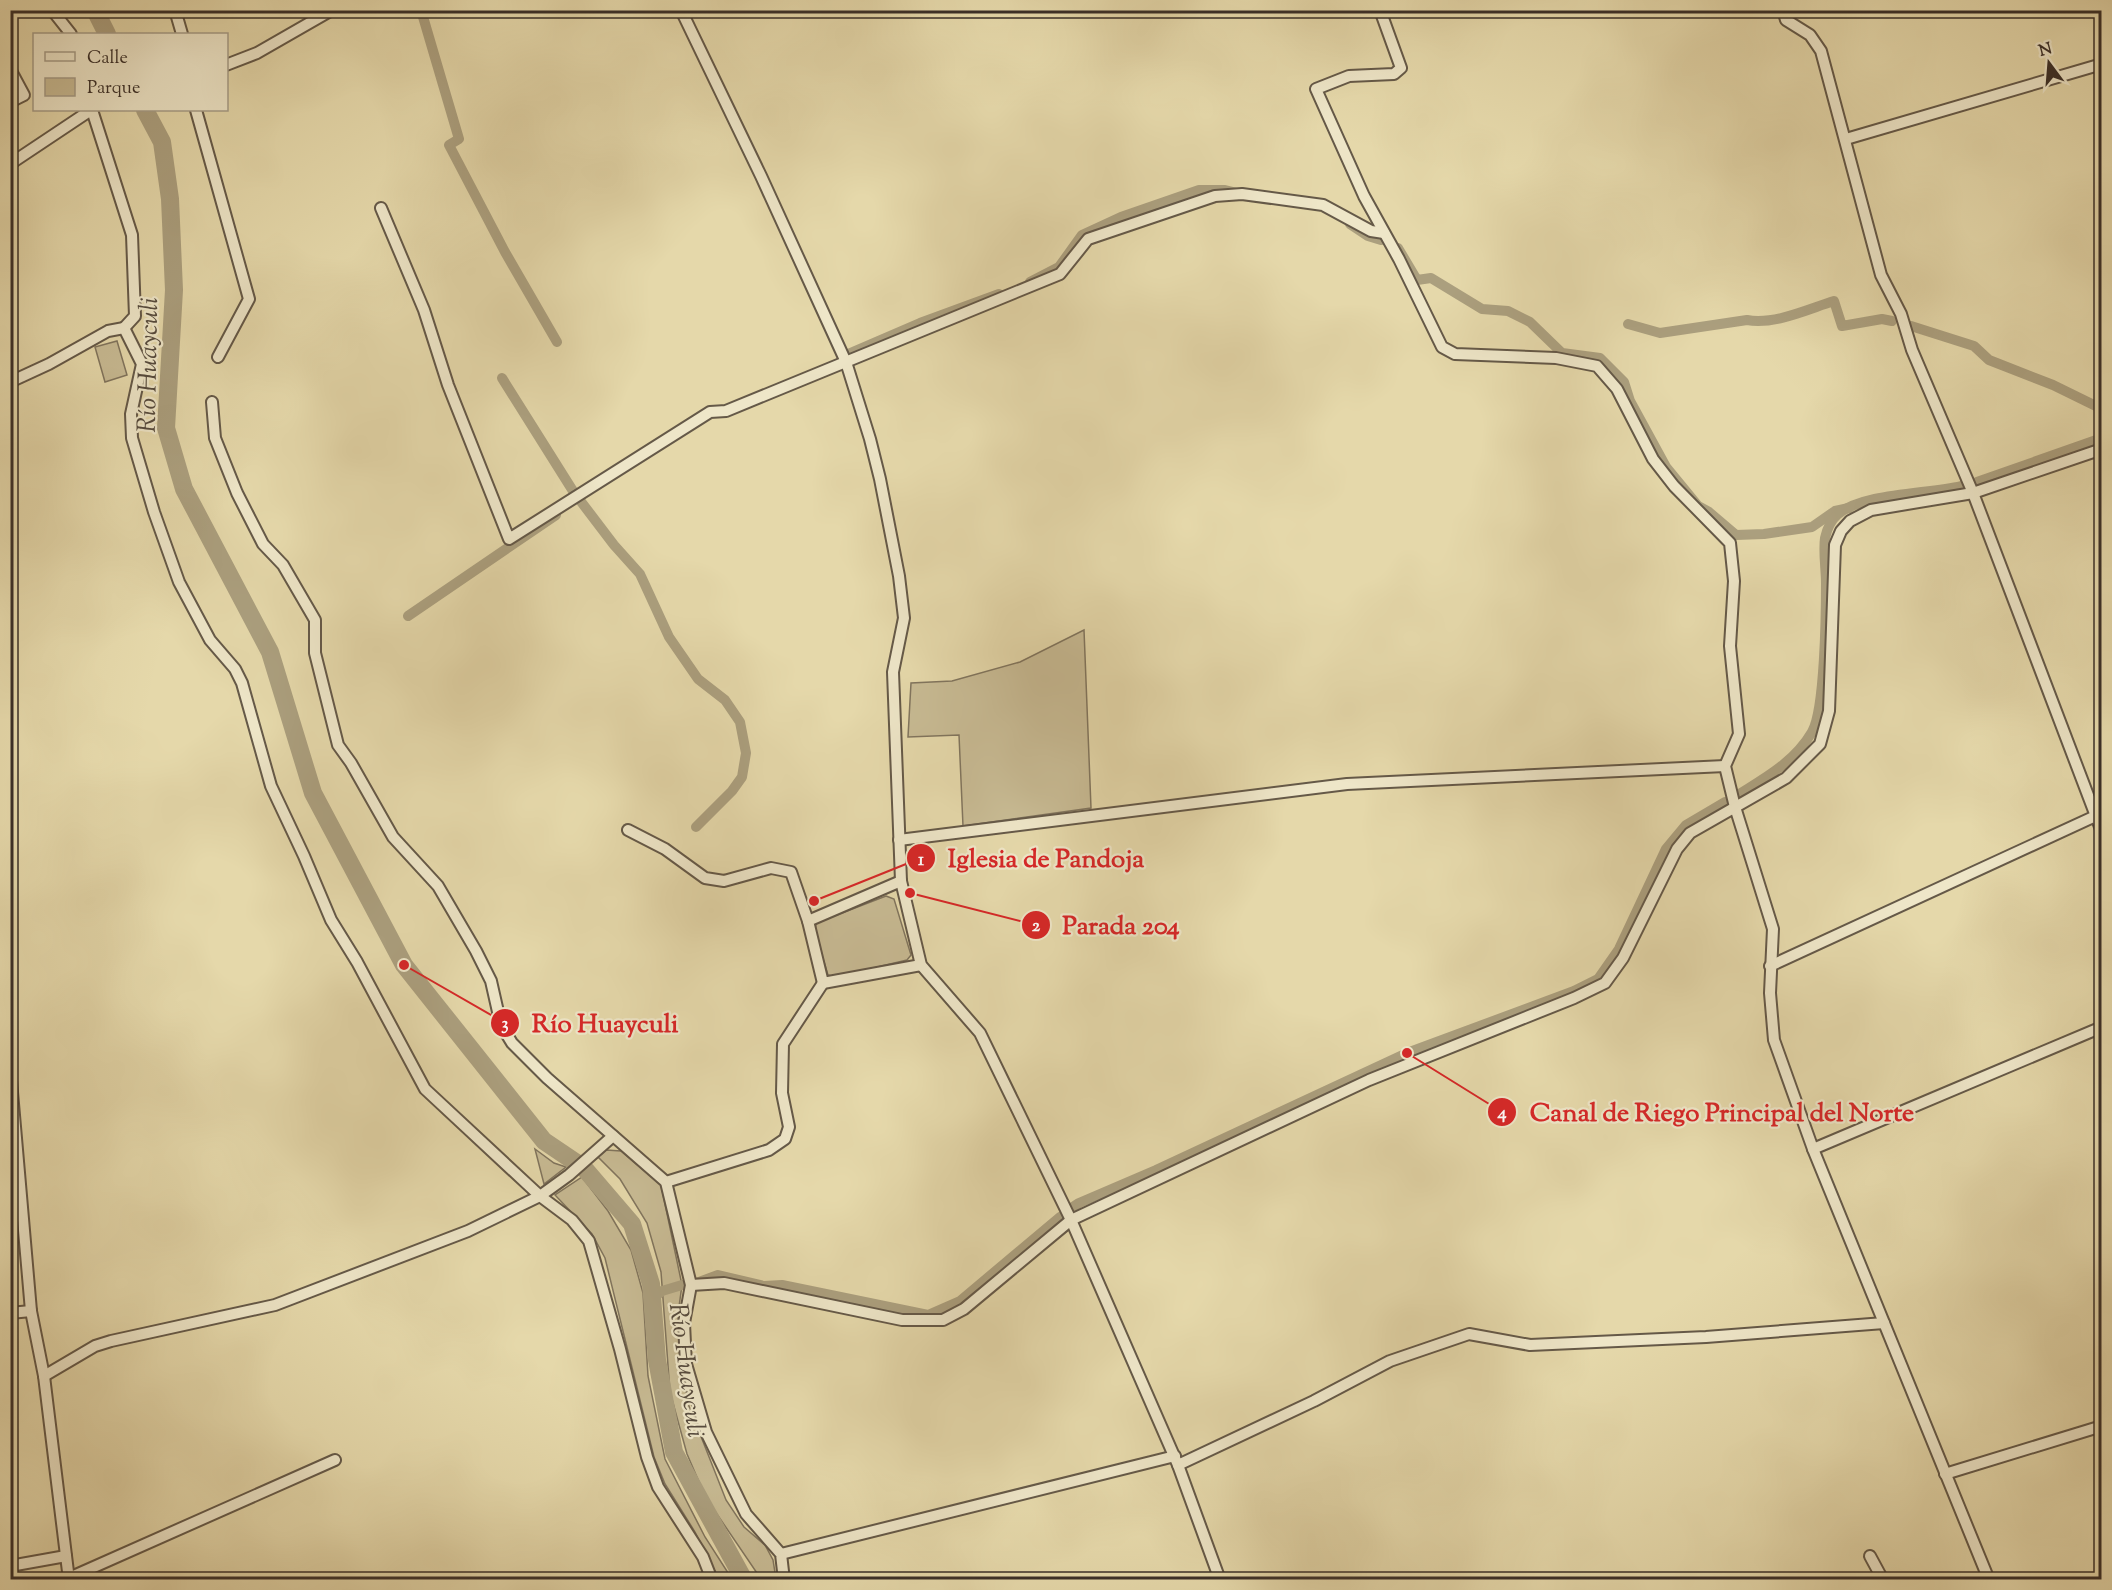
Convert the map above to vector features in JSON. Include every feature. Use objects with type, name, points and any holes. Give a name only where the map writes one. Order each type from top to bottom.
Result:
[{"type":"street","points":[[52,10],[70,33]]},
{"type":"street","points":[[175,10],[182,33]]},
{"type":"street","points":[[228,64],[257,54],[332,10]]},
{"type":"street","points":[[681,10],[846,362],[864,416],[880,479],[899,576],[904,618],[893,672],[901,881],[921,965],[980,1033],[1071,1220],[1176,1461],[1220,1580]]},
{"type":"street","points":[[1380,10],[1401,68],[1394,74],[1348,76],[1316,89],[1364,196],[1442,347],[1455,354],[1556,358],[1597,366],[1617,389],[1653,459],[1674,486],[1730,543],[1734,581],[1730,646],[1739,734],[1725,766],[1735,807],[1773,929],[1770,966],[1774,1040],[1813,1149],[1989,1580]]},
{"type":"street","points":[[1783,10],[1786,20],[1810,35],[1821,51],[1881,275],[1901,314],[1912,350],[1973,493],[2098,814],[2102,832]]},
{"type":"street","points":[[1846,139],[2102,64]]},
{"type":"street","points":[[10,69],[24,95],[10,102]]},
{"type":"street","points":[[10,164],[90,111]]},
{"type":"street","points":[[10,382],[49,364],[108,331],[124,328],[135,316],[132,236],[92,111]]},
{"type":"street","points":[[196,111],[249,299],[218,357]]},
{"type":"street","points":[[381,208],[424,310],[448,385],[509,538],[710,412],[726,411],[1060,273],[1088,239],[1215,196],[1242,194],[1323,205],[1371,231],[1384,233]]},
{"type":"street","points":[[124,328],[142,364],[131,414],[132,438],[154,512],[179,582],[210,640],[235,669],[242,683],[271,786],[331,920],[357,963],[425,1089],[540,1196],[572,1220],[589,1241],[620,1349],[647,1457],[658,1487],[703,1557],[712,1580]]},
{"type":"street","points":[[212,402],[215,438],[237,493],[263,543],[283,565],[315,620],[315,653],[338,745],[351,763],[393,837],[438,886],[476,951],[491,981],[501,1025],[512,1043],[547,1078],[666,1182],[691,1284],[684,1323],[686,1364],[706,1432],[746,1514],[781,1554],[784,1580]]},
{"type":"street","points":[[691,1284],[724,1283],[902,1320],[943,1320],[964,1309],[1071,1220],[1368,1080],[1605,983],[1623,958],[1677,849],[1690,833],[1786,778],[1820,744],[1829,711],[1835,545],[1841,531],[1850,521],[1871,510],[1973,493],[2102,449]]},
{"type":"street","points":[[899,840],[1347,784],[1725,766]]},
{"type":"street","points":[[1770,966],[2098,814]]},
{"type":"street","points":[[628,830],[665,849],[705,878],[724,881],[771,868],[791,872],[808,921],[823,983]]},
{"type":"street","points":[[808,921],[901,881]]},
{"type":"street","points":[[666,1182],[769,1150],[784,1139],[789,1128],[782,1093],[783,1044],[823,983],[921,965]]},
{"type":"street","points":[[1813,1149],[2102,1026]]},
{"type":"street","points":[[10,1069],[31,1311],[44,1376],[69,1579],[335,1460]]},
{"type":"street","points":[[44,1376],[95,1346],[285,1302],[468,1231],[540,1196],[569,1175],[613,1136]]},
{"type":"street","points":[[10,1313],[31,1311]]},
{"type":"street","points":[[781,1554],[1176,1461],[1314,1401],[1390,1361],[1469,1334],[1530,1345],[1706,1337],[1884,1323]]},
{"type":"street","points":[[1946,1474],[2102,1426]]},
{"type":"street","points":[[10,1566],[66,1556]]},
{"type":"street","points":[[1870,1556],[1883,1580]]},
{"type":"green space","points":[[117,341],[127,375],[105,382],[95,347]]},
{"type":"green space","points":[[1084,630],[1091,808],[963,826],[959,735],[908,737],[911,683],[952,681],[1020,662]]},
{"type":"green space","points":[[886,896],[894,899],[911,955],[907,960],[835,977],[828,975],[815,932],[816,923]]},
{"type":"green space","points":[[535,1149],[554,1163],[566,1167],[544,1184]]},
{"type":"green space","points":[[606,1150],[621,1151],[661,1185],[682,1285],[678,1314],[680,1360],[689,1406],[726,1500],[744,1527],[765,1545],[773,1560],[776,1579],[761,1579],[706,1498],[687,1454],[670,1392],[661,1272],[647,1223],[620,1179],[598,1157]]},
{"type":"green space","points":[[582,1177],[608,1211],[631,1250],[643,1293],[648,1376],[665,1459],[705,1537],[732,1579],[719,1579],[695,1532],[665,1484],[654,1457],[605,1258],[592,1234],[555,1195]]},
{"type":"waterway","name":"Río Huayculi","points":[[95,10],[106,33]]},
{"type":"waterway","points":[[421,10],[459,139],[449,145],[505,252],[557,342]]},
{"type":"waterway","name":"Río Huayculi","points":[[146,111],[162,142],[170,199],[174,290],[166,428],[184,489],[270,652],[313,793],[404,965],[544,1141],[584,1168],[632,1224],[651,1284],[657,1360],[674,1452],[744,1580]]},
{"type":"waterway","points":[[1030,282],[1059,267],[1082,235],[1121,217],[1199,190],[1225,190],[1237,193]]},
{"type":"waterway","points":[[1350,224],[1368,236],[1381,240]]},
{"type":"waterway","points":[[1398,248],[1417,280],[1431,278],[1482,309],[1508,311],[1530,322],[1562,353],[1600,358],[1624,382],[1630,401],[1666,467],[1698,506],[1709,512],[1736,535],[1764,534],[1812,527],[1835,511],[1849,508]]},
{"type":"waterway","points":[[848,354],[920,323],[999,294]]},
{"type":"waterway","points":[[1628,324],[1660,333],[1747,320],[1780,318],[1834,301],[1842,326],[1882,319],[1892,321]]},
{"type":"waterway","points":[[1911,326],[1974,346],[1989,360],[2053,385],[2102,409]]},
{"type":"waterway","points":[[502,378],[573,491]]},
{"type":"waterway","points":[[1977,482],[2102,438]]},
{"type":"waterway","points":[[1741,793],[1789,760],[1812,732],[1820,704],[1825,637],[1824,543],[1833,519],[1849,507],[1863,502],[1961,486]]},
{"type":"waterway","points":[[579,499],[614,545],[640,574],[669,637],[698,679],[725,700],[740,722],[746,753],[742,777],[732,791],[696,827]]},
{"type":"waterway","points":[[408,616],[556,515]]},
{"type":"waterway","points":[[1073,1207],[1407,1053],[1574,991],[1598,979],[1619,949],[1666,849],[1686,825],[1725,802]]},
{"type":"waterway","points":[[652,1299],[662,1291],[682,1285],[691,1285],[718,1275],[764,1286],[782,1285],[928,1315],[960,1301],[1060,1217]]},
{"type":"place","name":"Parada 204","points":[[910,893]]},
{"type":"place","name":"Iglesia de Pandoja","points":[[814,901]]},
{"type":"place","name":"Río Huayculi","points":[[404,965]]},
{"type":"place","name":"Canal de Riego Principal del Norte","points":[[1407,1053]]}]
